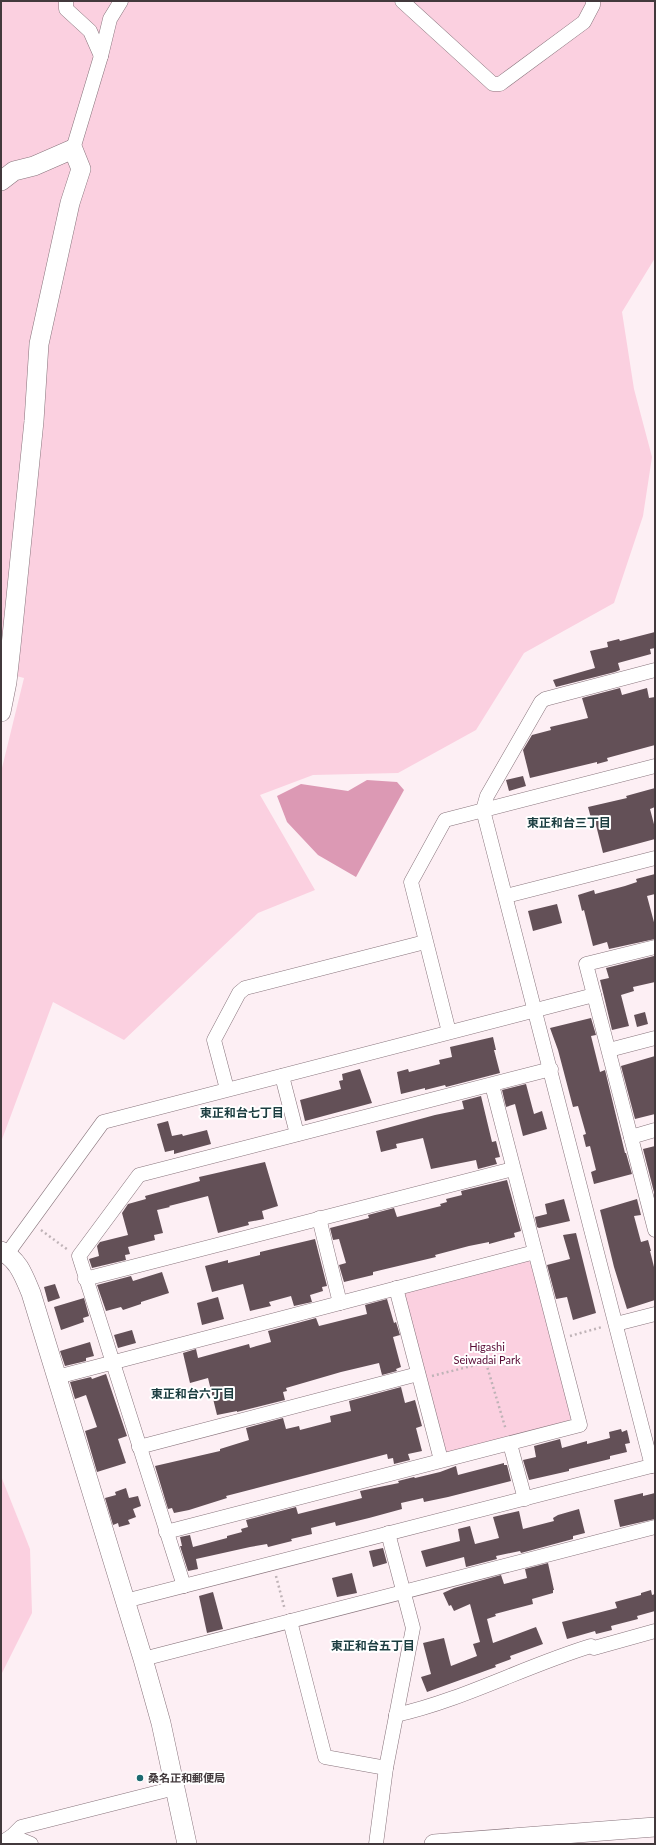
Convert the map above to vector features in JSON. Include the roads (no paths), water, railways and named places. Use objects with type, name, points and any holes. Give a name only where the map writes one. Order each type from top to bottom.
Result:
[{"type":"street","points":[[66,1],[66,9],[90,31],[101,56]]},
{"type":"street","points":[[1,712],[7,682],[11,646],[34,421],[39,344],[70,203],[81,169],[73,149],[101,56],[110,19],[121,1]]},
{"type":"street","points":[[402,1],[494,84],[500,84],[584,22],[593,5],[593,1]]},
{"type":"street","points":[[1,180],[14,171],[34,166],[73,149]]},
{"type":"street","points":[[125,1601],[654,1465],[483,810],[487,796],[541,702],[545,699],[655,670]]},
{"type":"street","points":[[449,1032],[411,882],[445,820],[655,766]]},
{"type":"street","points":[[506,896],[655,858]]},
{"type":"street","points":[[227,1089],[214,1040],[239,993],[245,988],[425,942]]},
{"type":"street","points":[[654,1225],[586,964],[655,947]]},
{"type":"street","points":[[187,1844],[161,1723],[57,1376],[31,1292],[20,1267],[4,1252],[103,1122],[594,995]]},
{"type":"street","points":[[609,1050],[655,1038]]},
{"type":"street","points":[[184,1586],[85,1279],[79,1256],[139,1175],[551,1069]]},
{"type":"street","points":[[282,1076],[297,1134]]},
{"type":"street","points":[[166,1532],[441,1460],[508,1438],[580,1425],[492,1085]]},
{"type":"street","points":[[631,1137],[655,1130]]},
{"type":"street","points":[[85,1279],[513,1169]]},
{"type":"street","points":[[319,1218],[340,1303]]},
{"type":"street","points":[[57,1376],[535,1252]]},
{"type":"street","points":[[396,1288],[423,1376],[441,1460]]},
{"type":"street","points":[[616,1324],[655,1314]]},
{"type":"street","points":[[139,1446],[423,1376]]},
{"type":"street","points":[[508,1438],[525,1499]]},
{"type":"street","points":[[143,1659],[655,1527]]},
{"type":"street","points":[[376,1844],[386,1768],[413,1628],[388,1533]]},
{"type":"street","points":[[289,1622],[325,1757],[386,1768]]},
{"type":"street","points":[[396,1715],[420,1709],[556,1656],[591,1646],[594,1648],[655,1631]]},
{"type":"street","points":[[6,1840],[21,1827],[175,1788]]},
{"type":"street","points":[[434,1844],[655,1827]]},
{"type":"street","points":[[6,1840],[31,1844]]},
{"type":"place","name":"桑名正和郵便局","points":[[140,1778]]},
{"type":"district","name":"東正和台三丁目","points":[[569,823]]},
{"type":"district","name":"東正和台七丁目","points":[[242,1113]]},
{"type":"district","name":"東正和台六丁目","points":[[193,1394]]},
{"type":"district","name":"東正和台五丁目","points":[[373,1646]]},
{"type":"park label","name":"Higashi Seiwadai Park","points":[[487,1353]]}]
